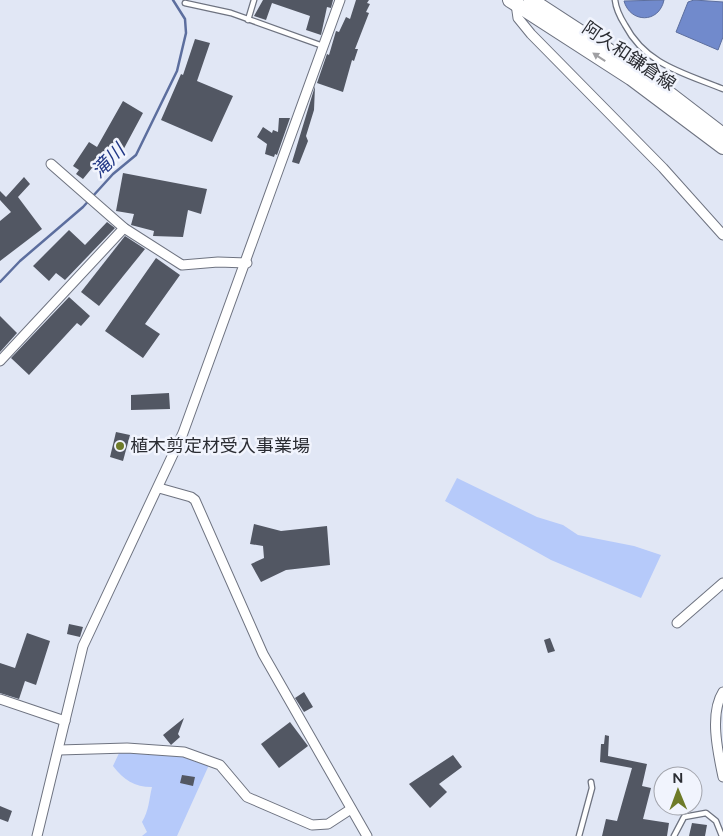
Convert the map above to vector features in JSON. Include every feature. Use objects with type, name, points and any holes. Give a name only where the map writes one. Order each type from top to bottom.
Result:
[{"type":"main road","name":"阿久和鎌倉線","points":[[532,0],[637,69],[723,135]]},
{"type":"main road","name":"阿久和鎌倉線","points":[[513,2],[631,78],[723,148]]},
{"type":"street","points":[[37,836],[60,750],[65,720],[83,646],[159,488],[183,433],[247,263],[340,0]]},
{"type":"street","points":[[513,2],[518,18],[531,34],[663,168],[723,234]]},
{"type":"street","points":[[50,164],[124,228],[182,265],[218,262],[247,263]]},
{"type":"street","points":[[0,361],[124,228]]},
{"type":"street","points":[[159,488],[196,500],[263,654],[367,836]]},
{"type":"street","points":[[677,623],[723,583]]},
{"type":"street","points":[[723,692],[717,704],[723,777]]},
{"type":"street","points":[[0,699],[65,720]]},
{"type":"street","points":[[60,750],[127,748],[184,752],[220,765],[247,797],[312,824],[328,824],[352,809]]},
{"type":"lane","points":[[248,20],[254,0]]},
{"type":"lane","points":[[615,0],[619,15],[632,40],[644,52],[658,62],[723,89]]},
{"type":"lane","points":[[185,3],[231,13],[324,46]]},
{"type":"lane","points":[[579,836],[592,788],[591,782]]},
{"type":"lane","points":[[674,836],[684,817],[706,813],[716,822],[722,836]]},
{"type":"shaded area","points":[[664,0],[661,8],[656,13],[651,17],[644,18],[632,13],[624,1]]},
{"type":"shaded area","points":[[694,0],[723,2],[723,37],[718,50],[676,32],[688,2]]},
{"type":"shaded area","points":[[457,478],[537,517],[563,525],[578,535],[634,546],[661,555],[641,598],[551,560],[445,501]]},
{"type":"shaded area","points":[[120,751],[166,752],[209,765],[177,836],[142,836],[147,832],[142,822],[152,787],[135,784],[125,779],[117,771],[113,766]]},
{"type":"building","points":[[263,0],[333,0],[331,8],[327,7],[321,35],[306,30],[310,16],[272,3],[266,20],[254,16]]},
{"type":"building","points":[[356,0],[369,0],[367,3],[370,4],[366,12],[369,13],[355,49],[358,49],[354,61],[352,60],[343,92],[317,83],[327,54],[329,55],[336,31],[339,32],[346,17],[350,19]]},
{"type":"building","points":[[195,39],[210,43],[197,81],[233,96],[212,142],[161,120],[181,74],[183,75]]},
{"type":"building","points":[[315,86],[314,110],[306,136],[308,141],[299,164],[292,162]]},
{"type":"building","points":[[123,101],[143,113],[121,154],[117,152],[97,172],[92,168],[83,179],[76,174],[79,170],[73,166],[89,142],[97,147]]},
{"type":"building","points":[[279,118],[290,118],[277,155],[275,154],[274,157],[265,154],[267,144],[257,137],[263,127],[272,133],[273,130],[278,132]]},
{"type":"building","points":[[123,173],[207,189],[201,214],[188,210],[183,237],[153,236],[154,231],[131,225],[134,214],[116,211]]},
{"type":"building","points":[[24,177],[30,184],[18,197],[42,229],[0,261],[0,221],[11,212],[0,200],[0,191],[6,197]]},
{"type":"building","points":[[107,222],[115,228],[65,280],[56,273],[49,281],[33,266],[69,230],[85,245]]},
{"type":"building","points":[[125,236],[145,249],[99,306],[81,292]]},
{"type":"building","points":[[156,258],[180,275],[145,324],[160,334],[143,358],[105,331]]},
{"type":"building","points":[[69,297],[90,316],[81,326],[77,323],[29,375],[11,358]]},
{"type":"building","points":[[0,316],[17,333],[0,352]]},
{"type":"building","points":[[169,393],[170,409],[131,410],[131,395]]},
{"type":"building","name":"植木剪定材受入事業場","points":[[116,432],[130,435],[123,461],[110,457]]},
{"type":"building","points":[[254,524],[281,531],[327,526],[330,565],[286,570],[261,582],[251,564],[264,558],[263,546],[250,544]]},
{"type":"building","points":[[69,624],[83,627],[80,637],[67,634]]},
{"type":"building","points":[[27,633],[50,641],[36,685],[25,681],[19,699],[0,693],[0,663],[15,668]]},
{"type":"building","points":[[550,638],[555,651],[548,653],[544,640]]},
{"type":"building","points":[[304,692],[313,707],[304,712],[295,698]]},
{"type":"building","points":[[184,718],[178,734],[180,737],[171,745],[163,735]]},
{"type":"building","points":[[290,722],[308,746],[279,768],[261,744]]},
{"type":"building","points":[[605,735],[609,736],[608,756],[647,764],[642,786],[651,788],[643,819],[669,823],[667,836],[602,836],[606,819],[617,821],[632,768],[600,762],[601,744],[604,744]]},
{"type":"building","points":[[453,755],[462,767],[439,784],[447,792],[430,808],[409,784]]},
{"type":"building","points":[[182,775],[195,777],[193,786],[180,783]]},
{"type":"building","points":[[0,806],[12,811],[8,822],[0,819]]},
{"type":"building","points":[[692,823],[707,825],[705,836],[689,836]]},
{"type":"waterway","name":"滝川","points":[[0,282],[20,261],[83,207],[113,174],[136,155],[177,71],[186,33],[185,19],[173,0]]},
{"type":"place","name":"植木剪定材受入事業場","points":[[120,446]]}]
